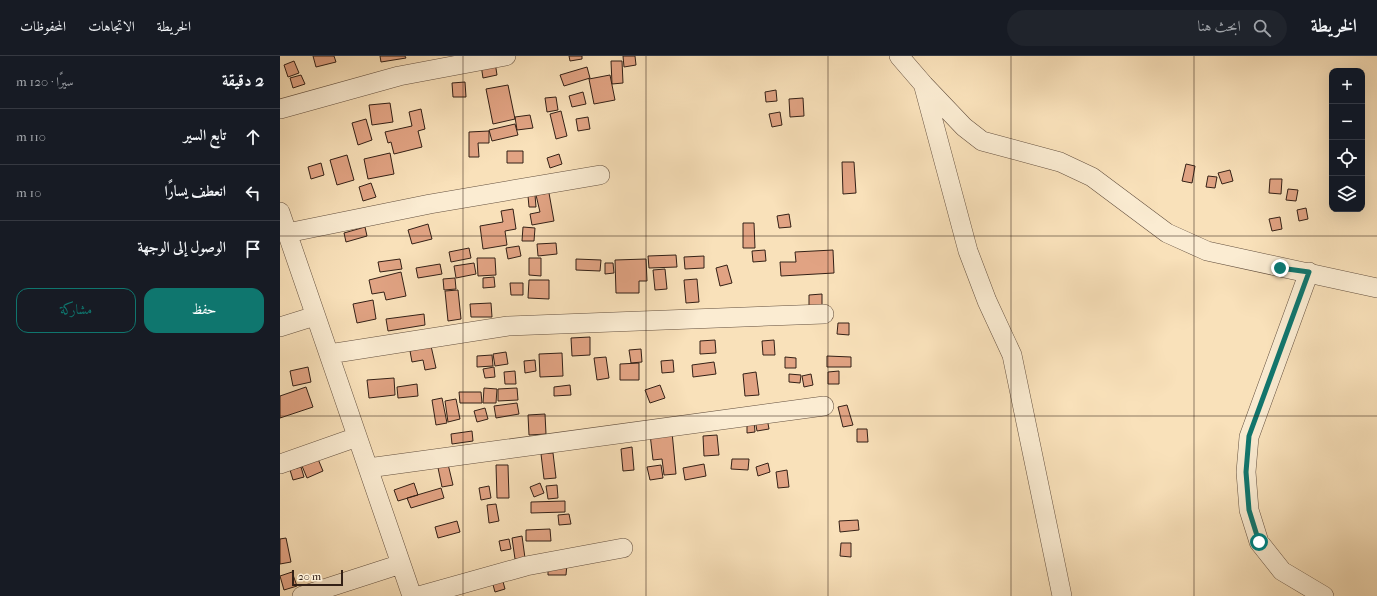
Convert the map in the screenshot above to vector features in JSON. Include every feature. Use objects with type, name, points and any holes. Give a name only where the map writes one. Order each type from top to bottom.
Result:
[{"type":"street","points":[[280,108],[399,76],[506,56]]},
{"type":"street","points":[[899,56],[924,85],[964,126],[982,141],[1060,162],[1092,178],[1168,233],[1207,251],[1377,288]]},
{"type":"street","points":[[924,85],[968,251],[987,301],[1012,355],[1062,596]]},
{"type":"street","points":[[287,233],[430,204],[600,175]]},
{"type":"street","points":[[280,212],[412,596]]},
{"type":"street","points":[[1309,272],[1249,436],[1246,472],[1249,510],[1259,542],[1282,571],[1324,596]]},
{"type":"street","points":[[329,354],[508,326],[824,314]]},
{"type":"street","points":[[280,327],[315,316]]},
{"type":"street","points":[[368,468],[824,406]]},
{"type":"street","points":[[280,464],[357,436]]},
{"type":"street","points":[[419,596],[526,566],[622,548]]},
{"type":"street","points":[[302,596],[401,564]]},
{"type":"building","points":[[313,56],[334,56],[336,62],[316,67]]},
{"type":"building","points":[[380,56],[405,56],[406,58],[381,62]]},
{"type":"building","points":[[569,56],[582,56],[582,59],[570,61]]},
{"type":"building","points":[[623,56],[635,56],[636,65],[624,67]]},
{"type":"building","points":[[294,61],[299,73],[288,77],[284,65]]},
{"type":"building","points":[[611,61],[622,61],[623,83],[612,84]]},
{"type":"building","points":[[495,62],[497,75],[483,78],[481,65]]},
{"type":"building","points":[[587,67],[590,78],[564,86],[560,75]]},
{"type":"building","points":[[301,75],[305,84],[293,88],[290,78]]},
{"type":"building","points":[[610,75],[615,100],[594,104],[589,79]]},
{"type":"building","points":[[465,82],[466,97],[453,97],[452,83]]},
{"type":"building","points":[[508,85],[515,119],[493,124],[486,89]]},
{"type":"building","points":[[776,90],[777,101],[766,102],[765,92]]},
{"type":"building","points":[[583,92],[586,104],[572,107],[569,96]]},
{"type":"building","points":[[556,97],[558,110],[547,112],[545,98]]},
{"type":"building","points":[[803,98],[804,116],[790,117],[789,99]]},
{"type":"building","points":[[390,103],[393,122],[372,125],[369,105]]},
{"type":"building","points":[[421,109],[425,129],[418,131],[422,147],[394,154],[391,142],[388,143],[385,132],[412,126],[409,112]]},
{"type":"building","points":[[561,111],[567,136],[556,139],[550,114]]},
{"type":"building","points":[[780,112],[782,125],[772,127],[769,114]]},
{"type":"building","points":[[530,115],[533,128],[517,130],[515,117]]},
{"type":"building","points":[[588,117],[590,129],[578,131],[576,119]]},
{"type":"building","points":[[366,119],[372,140],[358,145],[352,123]]},
{"type":"building","points":[[515,124],[518,135],[492,141],[489,130]]},
{"type":"building","points":[[489,131],[489,143],[478,143],[479,157],[469,157],[469,132]]},
{"type":"building","points":[[507,151],[523,151],[523,163],[507,163]]},
{"type":"building","points":[[390,153],[394,174],[368,179],[364,159]]},
{"type":"building","points":[[559,154],[562,164],[550,168],[547,158]]},
{"type":"building","points":[[347,155],[354,180],[337,185],[330,160]]},
{"type":"building","points":[[842,162],[854,162],[856,193],[843,194]]},
{"type":"building","points":[[321,163],[324,175],[311,179],[308,167]]},
{"type":"building","points":[[1186,164],[1195,166],[1192,183],[1182,181]]},
{"type":"building","points":[[1230,170],[1233,181],[1222,184],[1218,173]]},
{"type":"building","points":[[1208,176],[1217,177],[1215,188],[1206,187]]},
{"type":"building","points":[[1270,179],[1282,179],[1281,194],[1269,193]]},
{"type":"building","points":[[371,183],[376,197],[363,201],[359,187]]},
{"type":"building","points":[[1288,189],[1298,190],[1296,201],[1286,200]]},
{"type":"building","points":[[549,193],[554,221],[532,225],[530,214],[540,212],[536,195]]},
{"type":"building","points":[[535,195],[536,207],[529,207],[528,196]]},
{"type":"building","points":[[1306,208],[1308,219],[1299,221],[1297,210]]},
{"type":"building","points":[[513,209],[516,229],[505,231],[507,245],[483,249],[480,226],[503,222],[501,211]]},
{"type":"building","points":[[789,214],[791,227],[779,228],[777,216]]},
{"type":"building","points":[[1280,217],[1282,229],[1272,231],[1269,219]]},
{"type":"building","points":[[743,223],[754,223],[755,248],[743,248]]},
{"type":"building","points":[[428,224],[432,239],[412,244],[408,230]]},
{"type":"building","points":[[365,227],[367,236],[346,242],[344,233]]},
{"type":"building","points":[[523,227],[535,228],[534,241],[522,241]]},
{"type":"building","points":[[556,243],[557,254],[538,256],[537,244]]},
{"type":"building","points":[[519,246],[521,256],[508,259],[506,248]]},
{"type":"building","points":[[469,248],[471,258],[451,262],[449,252]]},
{"type":"building","points":[[765,250],[766,261],[753,262],[752,251]]},
{"type":"building","points":[[833,250],[834,273],[781,276],[780,262],[796,262],[795,252]]},
{"type":"building","points":[[676,255],[677,267],[649,268],[648,256]]},
{"type":"building","points":[[704,256],[704,268],[685,269],[684,257]]},
{"type":"building","points":[[477,258],[495,258],[496,275],[478,276]]},
{"type":"building","points":[[529,258],[541,258],[541,276],[529,275]]},
{"type":"building","points":[[400,259],[402,269],[380,272],[378,262]]},
{"type":"building","points":[[576,259],[601,260],[600,271],[576,270]]},
{"type":"building","points":[[646,259],[647,281],[639,281],[639,293],[616,293],[615,260]]},
{"type":"building","points":[[474,263],[476,274],[456,278],[454,266]]},
{"type":"building","points":[[605,263],[613,263],[614,273],[605,274]]},
{"type":"building","points":[[440,264],[442,274],[418,278],[416,268]]},
{"type":"building","points":[[727,265],[732,283],[720,286],[716,268]]},
{"type":"building","points":[[665,269],[667,289],[655,290],[653,270]]},
{"type":"building","points":[[401,272],[406,296],[386,300],[384,292],[372,294],[369,280]]},
{"type":"building","points":[[494,277],[495,287],[483,288],[483,278]]},
{"type":"building","points":[[455,278],[456,289],[444,290],[443,279]]},
{"type":"building","points":[[697,279],[699,302],[686,303],[684,280]]},
{"type":"building","points":[[529,280],[549,280],[549,299],[528,298]]},
{"type":"building","points":[[510,283],[523,283],[523,295],[511,295]]},
{"type":"building","points":[[458,290],[461,319],[448,321],[445,291]]},
{"type":"building","points":[[822,294],[822,307],[809,307],[809,295]]},
{"type":"building","points":[[373,300],[376,319],[357,323],[353,304]]},
{"type":"building","points":[[491,303],[492,317],[471,317],[470,304]]},
{"type":"building","points":[[424,314],[425,325],[388,331],[386,319]]},
{"type":"building","points":[[838,323],[849,323],[849,335],[837,334]]},
{"type":"building","points":[[590,337],[590,355],[572,356],[571,338]]},
{"type":"building","points":[[715,340],[716,353],[700,354],[700,341]]},
{"type":"building","points":[[774,340],[775,355],[763,355],[762,341]]},
{"type":"building","points":[[431,346],[436,368],[425,370],[423,360],[412,362],[410,351]]},
{"type":"building","points":[[641,349],[642,362],[631,363],[629,350]]},
{"type":"building","points":[[506,352],[508,364],[495,366],[493,354]]},
{"type":"building","points":[[562,353],[563,376],[540,377],[539,354]]},
{"type":"building","points":[[492,355],[493,366],[477,367],[477,356]]},
{"type":"building","points":[[827,356],[851,357],[851,367],[827,367]]},
{"type":"building","points":[[606,357],[609,378],[597,380],[594,358]]},
{"type":"building","points":[[785,357],[796,358],[796,368],[785,368]]},
{"type":"building","points":[[535,360],[536,371],[525,373],[524,361]]},
{"type":"building","points":[[673,360],[674,372],[662,373],[661,361]]},
{"type":"building","points":[[714,362],[716,374],[693,377],[692,365]]},
{"type":"building","points":[[639,363],[639,380],[620,380],[620,364]]},
{"type":"building","points":[[308,367],[311,382],[293,386],[290,371]]},
{"type":"building","points":[[494,367],[495,377],[485,378],[483,369]]},
{"type":"building","points":[[515,371],[516,384],[505,384],[504,372]]},
{"type":"building","points":[[839,371],[839,384],[828,384],[828,372]]},
{"type":"building","points":[[756,372],[759,395],[745,396],[743,374]]},
{"type":"building","points":[[789,374],[801,375],[800,383],[789,382]]},
{"type":"building","points":[[811,374],[813,385],[804,387],[802,376]]},
{"type":"building","points":[[394,378],[395,395],[369,398],[367,380]]},
{"type":"building","points":[[417,384],[418,396],[398,398],[397,387]]},
{"type":"building","points":[[570,385],[571,395],[554,396],[554,387]]},
{"type":"building","points":[[660,385],[665,398],[650,403],[645,390]]},
{"type":"building","points":[[306,387],[313,407],[280,418],[280,396]]},
{"type":"building","points":[[484,388],[497,389],[496,403],[483,403]]},
{"type":"building","points":[[517,388],[518,400],[498,401],[498,389]]},
{"type":"building","points":[[459,392],[481,392],[482,403],[460,403]]},
{"type":"building","points":[[442,398],[447,423],[436,425],[432,400]]},
{"type":"building","points":[[456,399],[460,419],[448,422],[445,401]]},
{"type":"building","points":[[517,403],[519,414],[496,418],[494,406]]},
{"type":"building","points":[[847,405],[853,425],[843,427],[838,407]]},
{"type":"building","points":[[485,408],[488,419],[477,422],[474,411]]},
{"type":"building","points":[[545,414],[546,434],[529,435],[528,415]]},
{"type":"building","points":[[767,418],[769,429],[757,431],[755,420]]},
{"type":"building","points":[[754,420],[755,432],[747,433],[747,421]]},
{"type":"building","points":[[857,429],[867,429],[868,442],[857,442]]},
{"type":"building","points":[[472,431],[473,441],[452,444],[451,434]]},
{"type":"building","points":[[672,432],[676,474],[664,475],[662,459],[653,460],[650,434]]},
{"type":"building","points":[[717,435],[719,455],[704,456],[703,436]]},
{"type":"building","points":[[632,447],[634,470],[623,471],[621,449]]},
{"type":"building","points":[[553,453],[556,478],[544,479],[541,454]]},
{"type":"building","points":[[318,459],[323,471],[307,478],[302,466]]},
{"type":"building","points":[[732,459],[749,459],[748,470],[731,469]]},
{"type":"building","points":[[447,460],[453,485],[442,487],[437,463]]},
{"type":"building","points":[[768,463],[770,472],[758,476],[756,467]]},
{"type":"building","points":[[704,464],[706,476],[685,480],[683,468]]},
{"type":"building","points":[[496,465],[508,465],[509,498],[497,498]]},
{"type":"building","points":[[661,465],[663,478],[650,480],[647,467]]},
{"type":"building","points":[[301,467],[304,477],[293,480],[290,470]]},
{"type":"building","points":[[787,470],[789,487],[778,488],[776,472]]},
{"type":"building","points":[[414,483],[418,495],[398,501],[394,490]]},
{"type":"building","points":[[540,483],[544,493],[534,497],[530,487]]},
{"type":"building","points":[[557,485],[558,498],[548,499],[546,486]]},
{"type":"building","points":[[489,486],[491,498],[481,500],[479,488]]},
{"type":"building","points":[[441,488],[444,498],[411,508],[407,498]]},
{"type":"building","points":[[565,501],[565,512],[531,513],[531,502]]},
{"type":"building","points":[[496,504],[499,521],[489,523],[487,505]]},
{"type":"building","points":[[569,514],[571,524],[559,525],[558,515]]},
{"type":"building","points":[[858,520],[859,530],[840,532],[839,521]]},
{"type":"building","points":[[457,521],[460,532],[438,538],[435,527]]},
{"type":"building","points":[[550,529],[551,541],[526,541],[526,530]]},
{"type":"building","points":[[522,536],[525,558],[515,559],[512,538]]},
{"type":"building","points":[[286,538],[291,562],[280,564],[280,539]]},
{"type":"building","points":[[509,539],[511,549],[501,551],[499,541]]},
{"type":"building","points":[[841,543],[851,543],[851,557],[840,556]]},
{"type":"building","points":[[548,564],[567,564],[566,575],[548,575]]},
{"type":"building","points":[[292,572],[297,586],[284,590],[280,576]]},
{"type":"building","points":[[502,578],[505,589],[495,592],[492,581]]},
{"type":"route","points":[[1259,542],[1249,510],[1246,472],[1249,436],[1262,396],[1309,272],[1280,268]]}]
